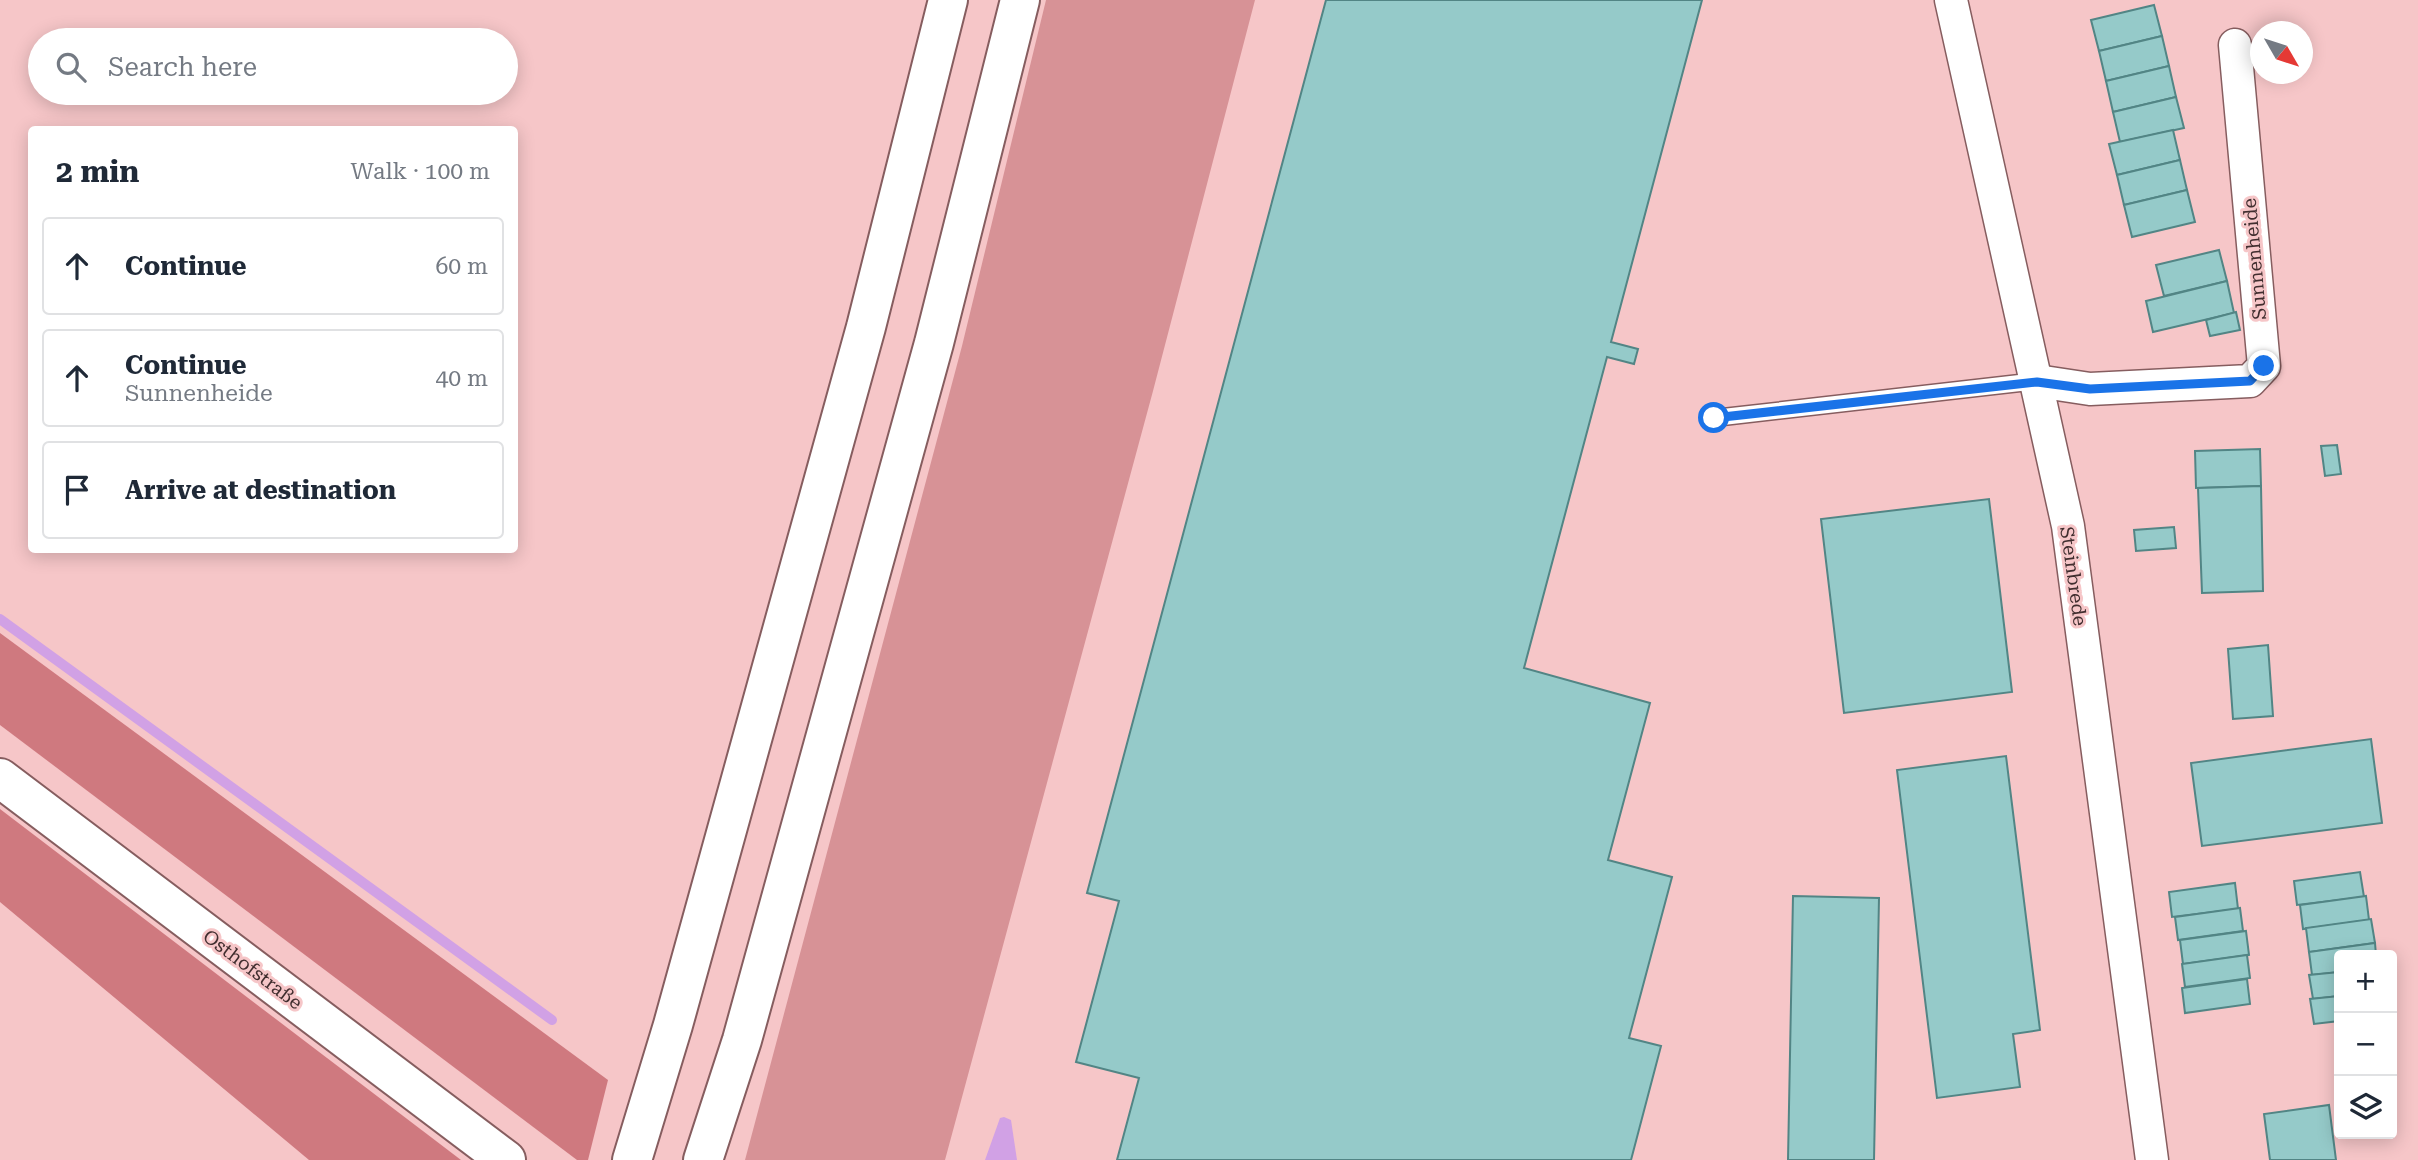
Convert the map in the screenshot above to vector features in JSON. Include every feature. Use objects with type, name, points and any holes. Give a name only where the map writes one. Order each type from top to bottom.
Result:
[{"type":"main road","points":[[632,1160],[673,1025],[866,327],[948,0]]},
{"type":"main road","points":[[703,1160],[742,1040],[930,356],[1020,0]]},
{"type":"main road","name":"Osthofstraße","points":[[0,778],[494,1151]]},
{"type":"street","name":"Steinbrede","points":[[1951,0],[2068,526],[2152,1160]]},
{"type":"street","name":"Sunnenheide","points":[[2037,382],[2090,389],[2250,381],[2264,366],[2235,45]]},
{"type":"lane","points":[[1714,418],[2037,382]]},
{"type":"shaded area","points":[[1046,0],[1255,0],[1153,391],[945,1160],[745,1160],[962,346]]},
{"type":"shaded area","points":[[0,633],[608,1080],[588,1160],[577,1160],[0,725]]},
{"type":"shaded area","points":[[0,809],[461,1160],[309,1160],[0,902]]},
{"type":"shaded area","points":[[1000,1118],[1011,1120],[1017,1160],[985,1160]]},
{"type":"building","points":[[1326,0],[1702,0],[1611,342],[1638,349],[1634,364],[1607,357],[1524,668],[1650,703],[1608,860],[1672,877],[1629,1038],[1661,1046],[1631,1160],[1117,1160],[1139,1078],[1076,1062],[1119,901],[1087,893]]},
{"type":"building","points":[[2154,5],[2162,36],[2099,51],[2091,20]]},
{"type":"building","points":[[2162,36],[2169,66],[2106,81],[2099,51]]},
{"type":"building","points":[[2169,66],[2176,97],[2113,112],[2106,81]]},
{"type":"building","points":[[2176,97],[2184,128],[2120,142],[2113,112]]},
{"type":"building","points":[[2173,130],[2180,160],[2117,175],[2109,144]]},
{"type":"building","points":[[2180,160],[2187,190],[2124,205],[2117,175]]},
{"type":"building","points":[[2187,190],[2195,222],[2132,237],[2124,205]]},
{"type":"building","points":[[2219,250],[2227,281],[2164,296],[2156,265]]},
{"type":"building","points":[[2227,281],[2234,313],[2153,332],[2146,301]]},
{"type":"building","points":[[2236,312],[2240,330],[2210,336],[2206,320]]},
{"type":"building","points":[[2337,445],[2341,474],[2325,476],[2321,446]]},
{"type":"building","points":[[2260,449],[2261,486],[2196,488],[2195,451]]},
{"type":"building","points":[[2261,486],[2263,591],[2202,593],[2198,488]]},
{"type":"building","points":[[1989,499],[2012,692],[1844,713],[1821,519]]},
{"type":"building","points":[[2174,527],[2176,548],[2136,551],[2134,530]]},
{"type":"building","points":[[2268,645],[2273,716],[2233,719],[2228,649]]},
{"type":"building","points":[[2371,739],[2382,823],[2202,846],[2191,763]]},
{"type":"building","points":[[2006,756],[2040,1030],[2013,1034],[2020,1087],[1937,1098],[1897,770]]},
{"type":"building","points":[[2360,872],[2364,897],[2297,905],[2294,881]]},
{"type":"building","points":[[2235,883],[2238,909],[2172,917],[2169,892]]},
{"type":"building","points":[[1793,896],[1879,898],[1874,1160],[1788,1160]]},
{"type":"building","points":[[2366,896],[2369,920],[2303,929],[2300,905]]},
{"type":"building","points":[[2240,908],[2243,931],[2178,940],[2175,917]]},
{"type":"building","points":[[2371,919],[2375,943],[2309,952],[2306,928]]},
{"type":"building","points":[[2246,931],[2249,955],[2183,964],[2180,940]]},
{"type":"building","points":[[2375,943],[2376,950],[2334,950],[2334,973],[2312,975],[2309,952]]},
{"type":"building","points":[[2247,955],[2250,978],[2185,987],[2182,964]]},
{"type":"building","points":[[2334,972],[2334,997],[2313,999],[2309,975]]},
{"type":"building","points":[[2247,979],[2250,1004],[2185,1013],[2182,988]]},
{"type":"building","points":[[2334,997],[2334,1022],[2314,1024],[2310,999]]},
{"type":"building","points":[[2329,1105],[2336,1160],[2270,1160],[2264,1114]]},
{"type":"waterway","points":[[0,619],[552,1020]]},
{"type":"route","points":[[1714,418],[2037,382],[2090,389],[2250,381],[2264,366]]}]
